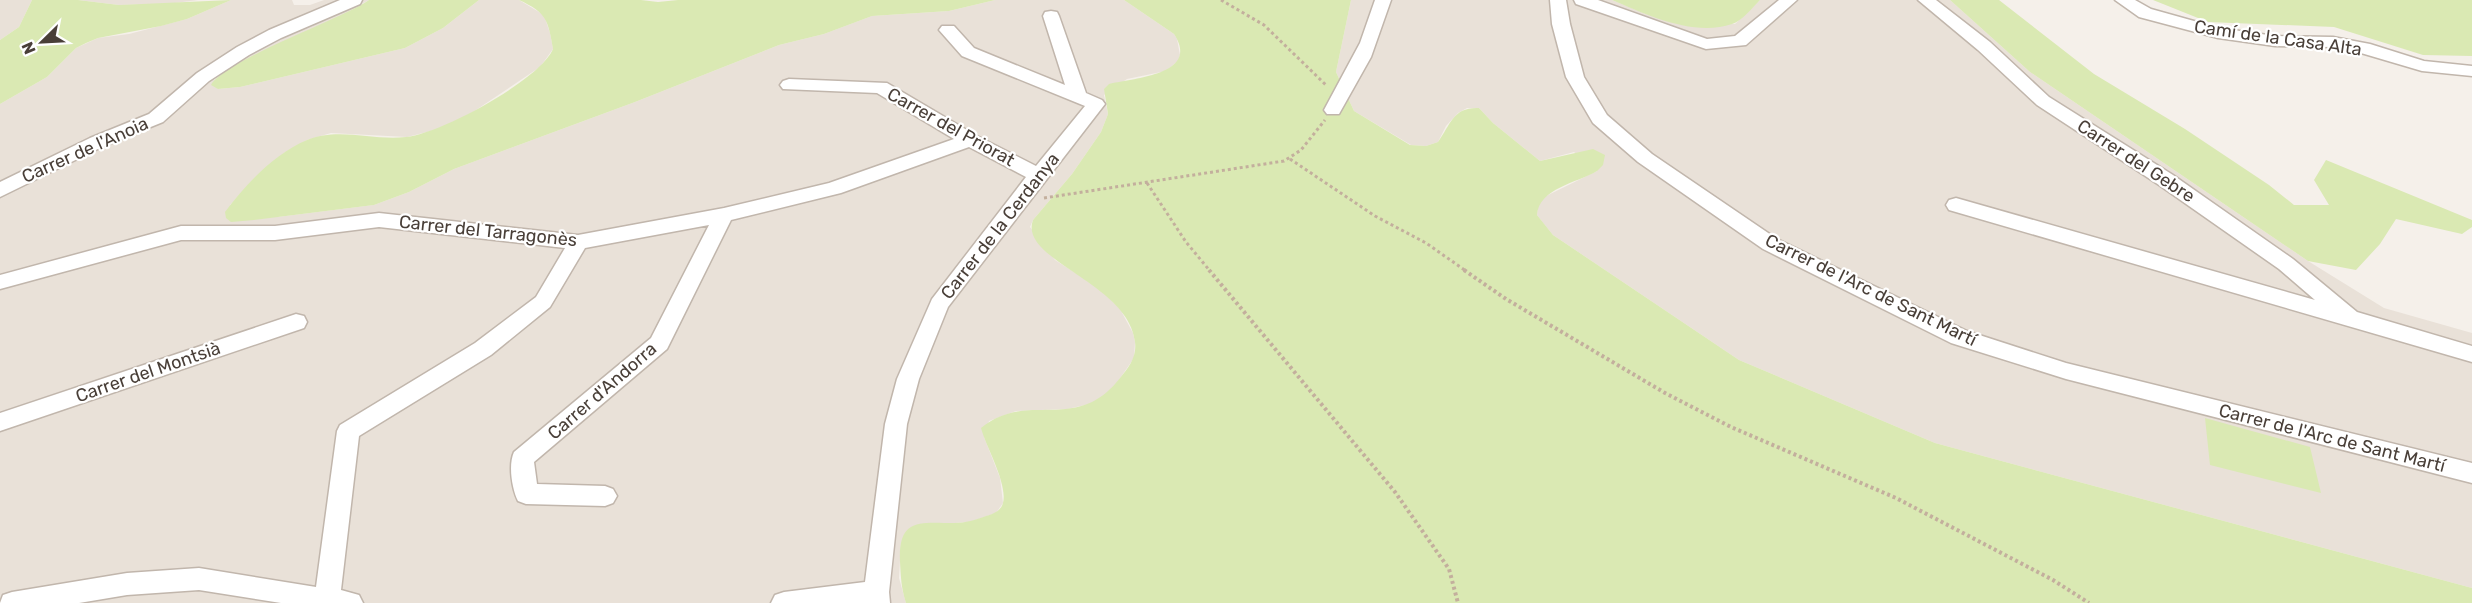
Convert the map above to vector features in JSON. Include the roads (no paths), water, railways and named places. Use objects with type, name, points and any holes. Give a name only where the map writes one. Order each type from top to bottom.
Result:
[{"type":"street","name":"Carrer de l'Anoia","points":[[0,189],[97,142],[156,118],[203,77],[243,51],[275,34],[354,0]]},
{"type":"street","points":[[1337,104],[1361,64],[1377,27],[1383,0]]},
{"type":"street","name":"Carrer de l'Arc de Sant Martí","points":[[1558,0],[1561,24],[1575,77],[1600,119],[1645,158],[1770,243],[1970,340],[2066,371],[2472,473]]},
{"type":"street","points":[[1582,0],[1706,44],[1740,41],[1789,0]]},
{"type":"street","name":"Carrer del Gebre","points":[[1926,0],[1984,46],[2043,101],[2166,180],[2267,251],[2350,318]]},
{"type":"street","name":"Camí de la Casa Alta","points":[[2123,0],[2145,14],[2218,33],[2275,41],[2333,42],[2364,48],[2422,66],[2472,71]]},
{"type":"street","points":[[1051,16],[1087,100]]},
{"type":"street","points":[[948,30],[968,52],[1087,100]]},
{"type":"street","name":"Carrer del Priorat","points":[[789,85],[881,87],[970,140],[1038,175]]},
{"type":"street","name":"Carrer de la Cerdanya","points":[[876,597],[896,424],[908,379],[939,304],[1038,175],[1087,100]]},
{"type":"street","name":"Carrer del Tarragonès","points":[[0,282],[181,232],[274,233],[379,219],[578,242],[724,215],[834,188],[970,140]]},
{"type":"street","name":"Carrer del Gebre","points":[[1956,205],[2472,354]]},
{"type":"street","name":"Carrer d'Andorra","points":[[605,496],[526,494],[522,459],[659,343],[724,215]]},
{"type":"street","points":[[12,603],[127,584],[199,579],[339,601],[348,431],[483,349],[543,302],[578,242]]},
{"type":"street","name":"Carrer del Montsià","points":[[0,422],[296,322]]},
{"type":"street","points":[[784,603],[876,597]]}]
